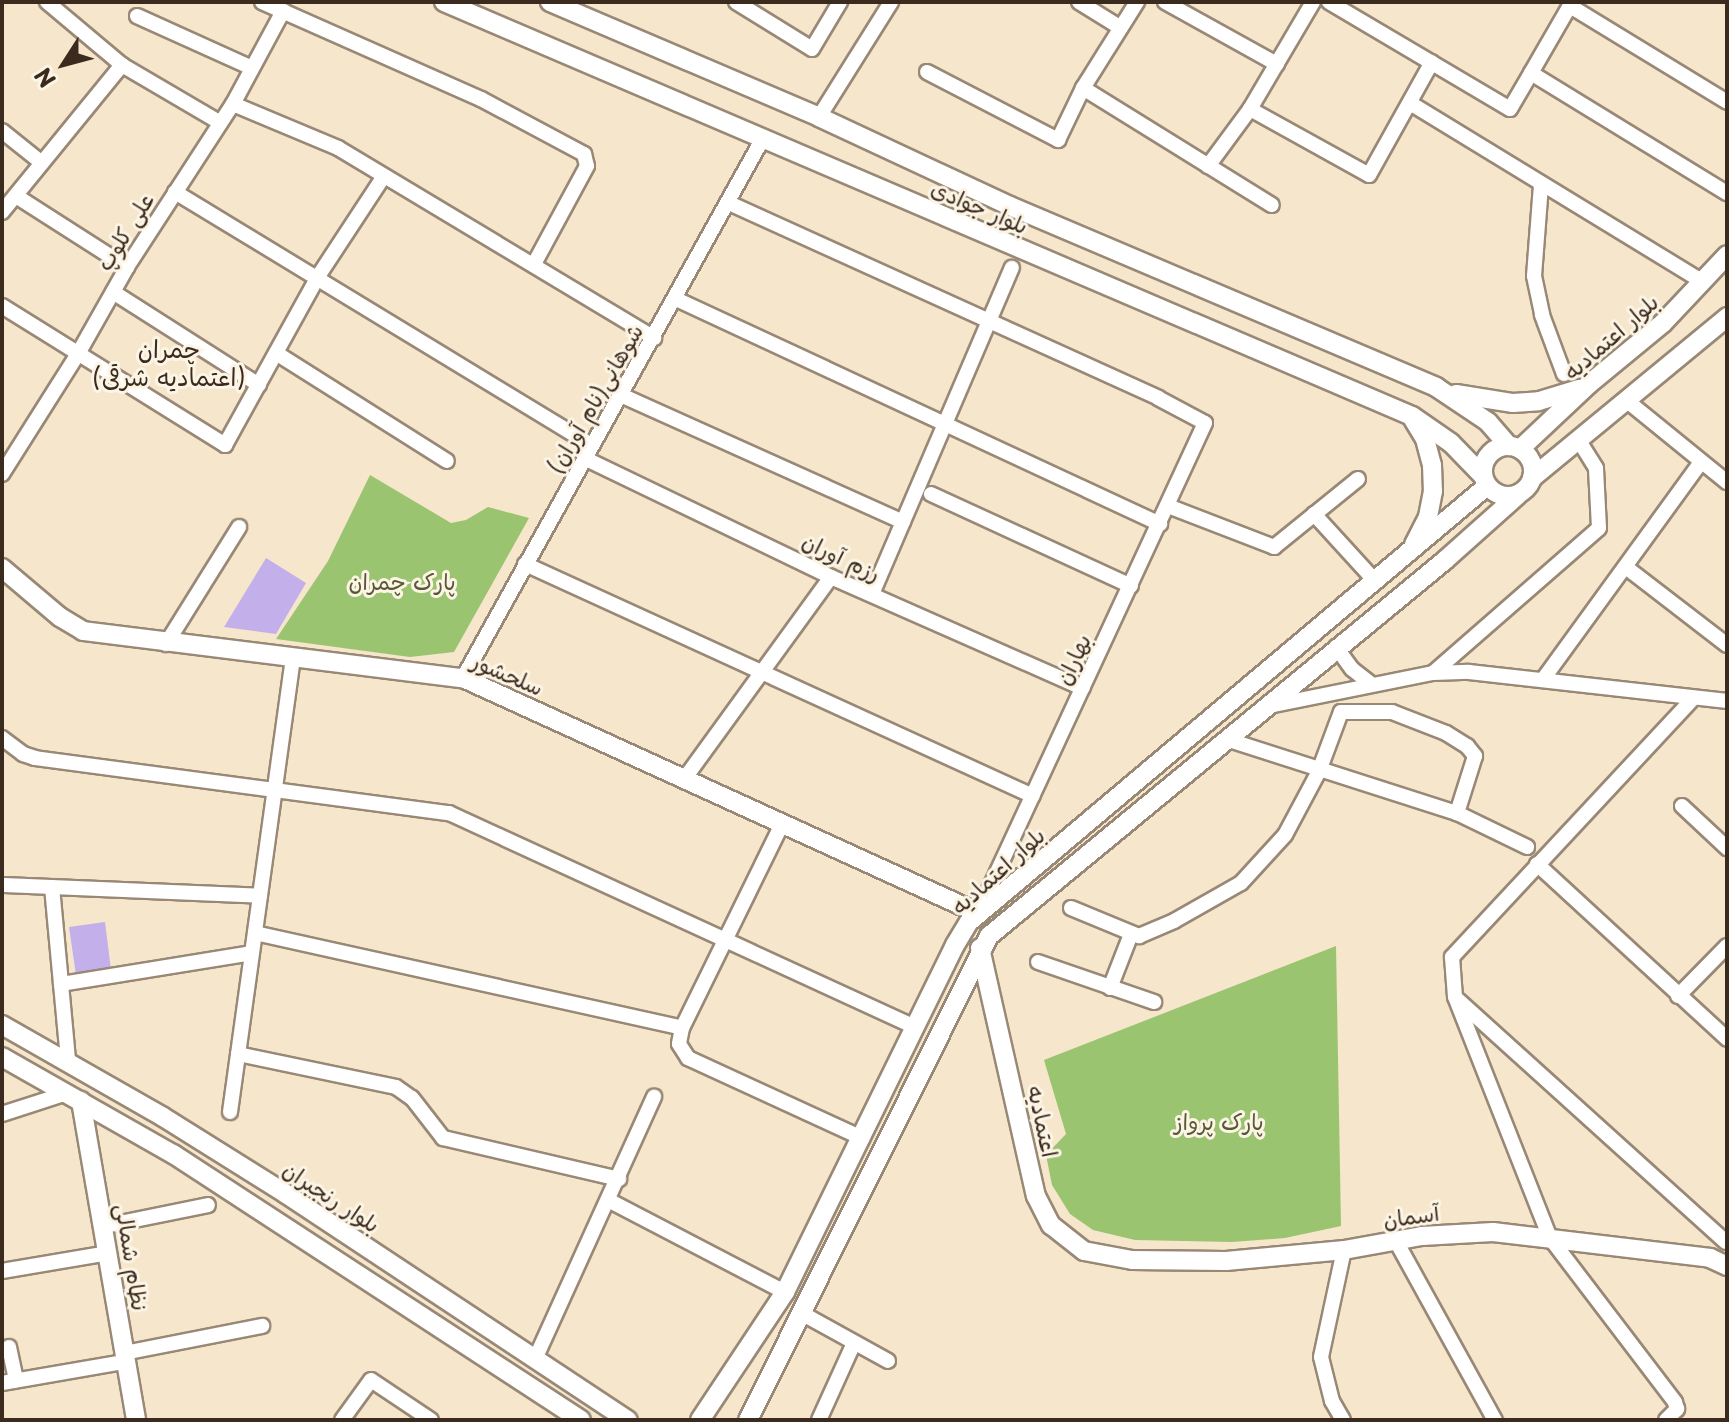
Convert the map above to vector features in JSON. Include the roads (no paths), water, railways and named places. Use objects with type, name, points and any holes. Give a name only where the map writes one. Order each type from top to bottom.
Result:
[{"type":"street","points":[[47,2],[122,65],[219,122]]},
{"type":"street","points":[[262,2],[481,99],[584,154],[587,166],[534,264]]},
{"type":"street","name":"بلوار جوادی","points":[[444,2],[1412,416],[1451,443],[1485,481]]},
{"type":"street","name":"بلوار جوادی","points":[[550,2],[819,117],[1010,206],[1436,387],[1488,422],[1514,448]]},
{"type":"street","points":[[736,2],[812,49],[840,2]]},
{"type":"street","points":[[819,117],[891,2]]},
{"type":"street","points":[[1079,2],[1121,28]]},
{"type":"street","points":[[927,72],[1058,140],[1083,88],[1137,2]]},
{"type":"street","points":[[1165,2],[1277,64]]},
{"type":"street","points":[[1208,166],[1250,109],[1313,2]]},
{"type":"street","points":[[1329,2],[1510,109],[1571,4],[1727,102]]},
{"type":"street","name":"علی کلوپ","points":[[4,465],[79,352],[127,267],[233,104],[283,11]]},
{"type":"street","points":[[137,16],[252,68]]},
{"type":"street","points":[[1250,109],[1369,175],[1432,62]]},
{"type":"street","points":[[2,212],[122,65]]},
{"type":"street","points":[[1531,73],[1727,193]]},
{"type":"street","points":[[1083,88],[1272,205]]},
{"type":"street","points":[[1410,103],[1703,282]]},
{"type":"street","points":[[233,104],[338,148],[654,338]]},
{"type":"street","points":[[2,131],[42,163]]},
{"type":"street","name":"شوهانی(نام آوران)","points":[[463,678],[588,452],[623,396],[762,140]]},
{"type":"street","points":[[2,306],[225,445],[317,278],[384,176]]},
{"type":"street","points":[[1541,185],[1534,276],[1542,315],[1564,374]]},
{"type":"street","name":"رزم آوران","points":[[175,192],[317,278],[588,452],[831,577],[1083,688]]},
{"type":"street","points":[[16,196],[127,267]]},
{"type":"street","points":[[729,203],[989,323]]},
{"type":"street","points":[[998,239],[1010,206]]},
{"type":"street","name":"بلوار اعتمادیه","points":[[1514,448],[1589,384],[1635,350],[1727,255]]},
{"type":"street","points":[[872,594],[1012,268]]},
{"type":"street","points":[[113,292],[259,385]]},
{"type":"street","points":[[676,299],[1160,524]]},
{"type":"street","points":[[1532,478],[1529,456],[1514,448],[1489,454],[1485,481],[1507,497],[1518,495],[1532,478],[1727,317]]},
{"type":"street","name":"بهاران","points":[[978,913],[1205,423],[1158,398],[989,323]]},
{"type":"street","points":[[276,353],[447,461]]},
{"type":"street","points":[[1436,387],[1486,401],[1513,403],[1539,401],[1589,384]]},
{"type":"street","points":[[623,396],[903,522]]},
{"type":"street","points":[[1626,400],[1727,482]]},
{"type":"street","points":[[1401,562],[1423,529],[1433,491],[1432,465],[1425,439],[1412,416]]},
{"type":"street","points":[[1433,673],[1599,528],[1596,468],[1579,441]]},
{"type":"street","points":[[1544,678],[1627,568],[1700,463]]},
{"type":"street","points":[[1168,506],[1274,547],[1358,479]]},
{"type":"street","name":"بلوار اعتمادیه","points":[[700,1420],[785,1292],[955,945],[978,913],[1401,562],[1485,481]]},
{"type":"street","points":[[931,494],[1131,586]]},
{"type":"street","name":"بلوار اعتمادیه","points":[[748,1420],[803,1314],[980,948],[996,928],[1229,740],[1336,647],[1444,561],[1518,495]]},
{"type":"street","points":[[1314,514],[1376,582]]},
{"type":"street","points":[[166,644],[239,527]]},
{"type":"street","points":[[525,564],[1033,796]]},
{"type":"street","name":"سلحشور","points":[[2,568],[60,617],[83,631],[166,644],[463,678],[978,913]]},
{"type":"street","points":[[1627,568],[1727,645]]},
{"type":"street","points":[[685,778],[759,672],[831,577]]},
{"type":"street","points":[[1336,647],[1352,669],[1371,684]]},
{"type":"street","points":[[230,1112],[293,659]]},
{"type":"street","points":[[1269,706],[1433,673],[1485,672],[1727,701]]},
{"type":"street","points":[[1071,908],[1139,936],[1174,921],[1241,883],[1285,835],[1319,771],[1349,690]]},
{"type":"street","points":[[1666,1420],[1677,1409],[1675,1402],[1550,1238],[1455,997],[1452,957],[1693,699]]},
{"type":"street","points":[[1341,712],[1375,710],[1412,718],[1446,733],[1475,756],[1457,813]]},
{"type":"street","points":[[2,738],[23,754],[35,758],[449,813],[915,1027]]},
{"type":"street","points":[[1229,740],[1457,813],[1527,847]]},
{"type":"street","points":[[1682,806],[1727,848]]},
{"type":"street","points":[[782,824],[682,1028],[679,1044],[688,1058],[862,1138]]},
{"type":"street","points":[[1537,864],[1727,1039]]},
{"type":"street","points":[[2,885],[260,896]]},
{"type":"street","points":[[52,887],[68,1061]]},
{"type":"street","points":[[255,933],[421,967],[682,1028]]},
{"type":"street","points":[[1110,988],[1131,934]]},
{"type":"street","points":[[1678,996],[1727,946]]},
{"type":"street","name":"اعتمادیه","points":[[980,948],[1039,1204],[1051,1225],[1069,1242],[1092,1254],[1118,1259]]},
{"type":"street","points":[[61,984],[252,953]]},
{"type":"street","points":[[1038,962],[1154,1002]]},
{"type":"street","points":[[1455,997],[1727,1242],[1719,1262]]},
{"type":"street","name":"بلوار رنجبران","points":[[2,1025],[68,1061],[273,1186],[628,1420]]},
{"type":"street","points":[[238,1054],[396,1087],[409,1095],[443,1138],[619,1179]]},
{"type":"street","points":[[2,1057],[173,1154],[581,1420]]},
{"type":"street","points":[[2,1114],[74,1097]]},
{"type":"street","name":"نظام شمالی","points":[[74,1097],[105,1226],[136,1420]]},
{"type":"street","points":[[536,1357],[610,1201],[654,1097]]},
{"type":"street","points":[[610,1201],[785,1292]]},
{"type":"street","points":[[105,1226],[208,1205]]},
{"type":"street","name":"آسمان","points":[[1118,1259],[1226,1261],[1344,1250],[1471,1232],[1550,1238],[1719,1262]]},
{"type":"street","points":[[1396,1241],[1495,1420]]},
{"type":"street","points":[[1343,1420],[1332,1401],[1321,1357],[1344,1250]]},
{"type":"street","points":[[2,1271],[108,1253]]},
{"type":"street","points":[[803,1314],[888,1361]]},
{"type":"street","points":[[9,1347],[9,1382],[262,1326]]},
{"type":"street","points":[[819,1420],[854,1343]]},
{"type":"street","points":[[342,1420],[371,1380],[431,1420]]},
{"type":"district","name":"چمران (اعتمادیه شرقی)","points":[[169,363]]},
{"type":"park label","name":"پارک چمران","points":[[402,581]]},
{"type":"park label","name":"پارک پرواز","points":[[1219,1121]]}]
